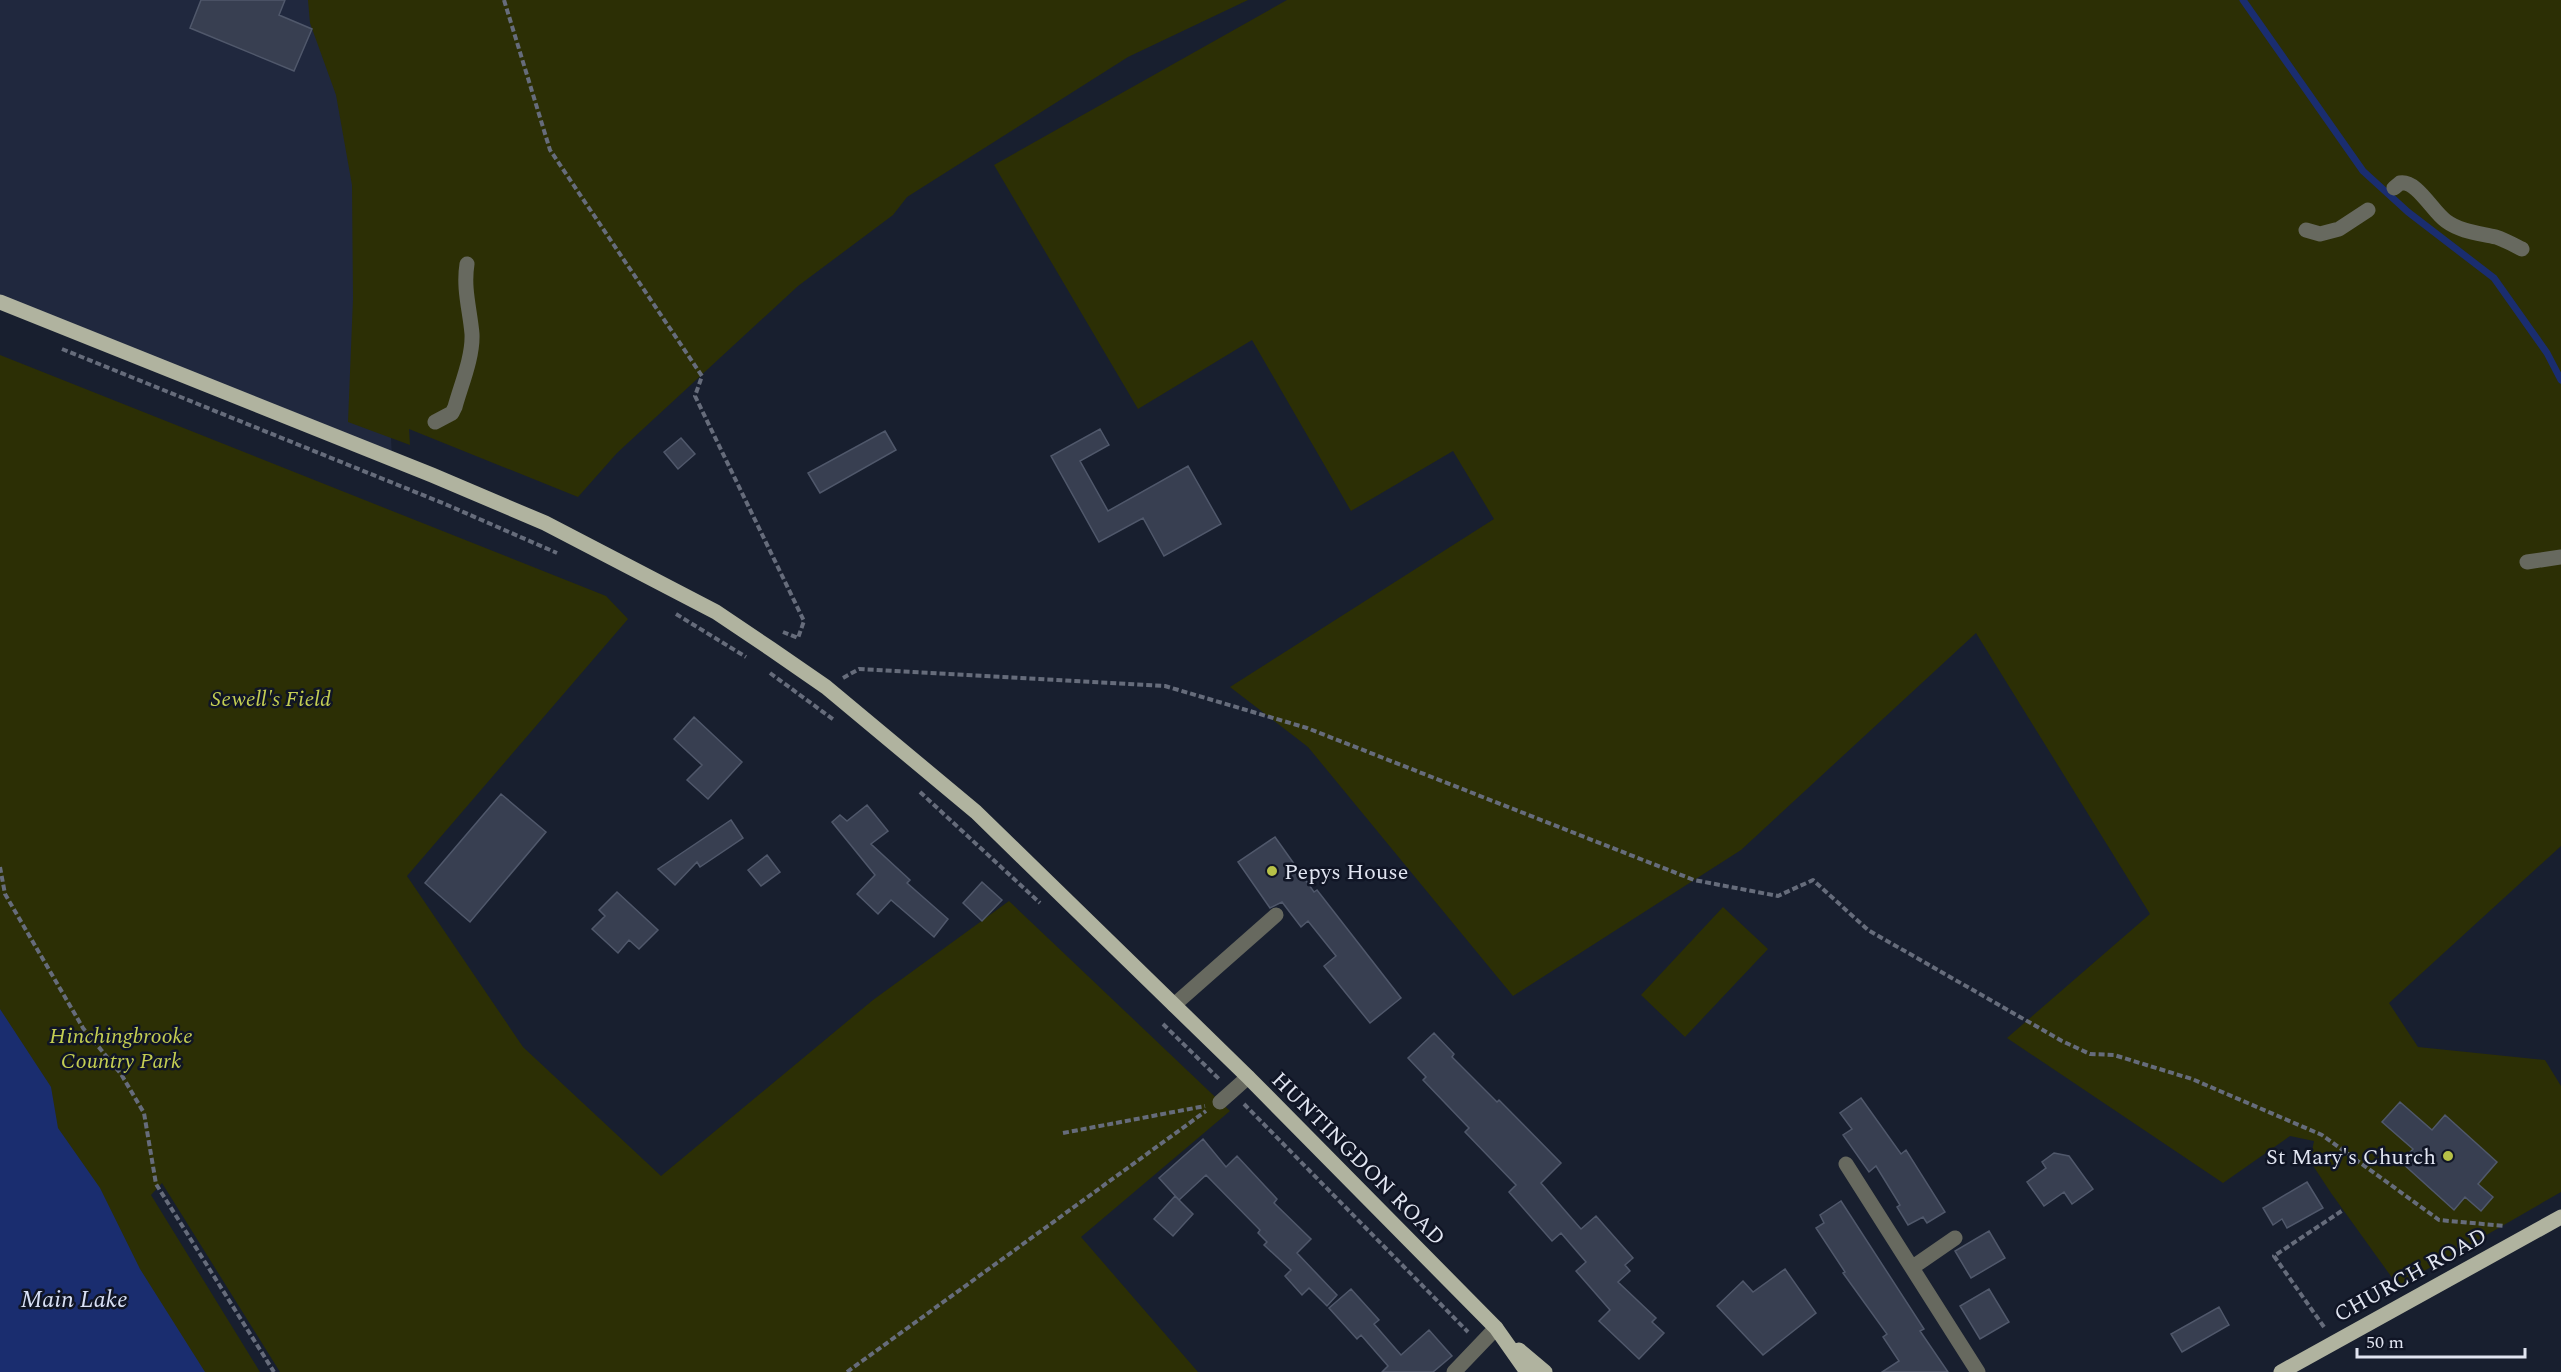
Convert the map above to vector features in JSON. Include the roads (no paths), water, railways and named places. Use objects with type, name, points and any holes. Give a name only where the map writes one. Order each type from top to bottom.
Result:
[{"type":"main road","name":"HUNTINGDON ROAD","points":[[0,302],[432,475],[544,523],[716,612],[826,687],[976,812],[1248,1077],[1499,1332]]},
{"type":"main road","name":"CHURCH ROAD","points":[[2281,1372],[2561,1217]]},
{"type":"main road","points":[[1499,1332],[1527,1372]]},
{"type":"main road","points":[[1499,1332],[1545,1372]]},
{"type":"street","points":[[2394,188],[2405,182],[2410,184],[2447,222],[2474,233],[2497,238],[2522,249]]},
{"type":"street","points":[[2306,230],[2320,234],[2339,229],[2368,210]]},
{"type":"street","points":[[435,422],[452,413],[455,407],[469,353],[472,337],[464,281],[467,264]]},
{"type":"street","points":[[2527,562],[2561,557]]},
{"type":"street","points":[[1178,1008],[1276,915]]},
{"type":"street","points":[[1220,1100],[1248,1077]]},
{"type":"street","points":[[1846,1164],[1978,1372]]},
{"type":"street","points":[[1913,1267],[1955,1238]]},
{"type":"street","points":[[1454,1372],[1499,1332]]},
{"type":"water","name":"Main Lake","points":[[0,1009],[51,1087],[58,1128],[100,1188],[140,1269],[205,1372],[0,1372]]},
{"type":"waterway","points":[[2243,0],[2363,171],[2408,212],[2494,278],[2547,353],[2561,380]]},
{"type":"place","name":"Pepys House","points":[[1272,871]]},
{"type":"place","name":"St Mary's Church","points":[[2448,1156]]},
{"type":"park label","name":"Sewell's Field","points":[[271,698]]},
{"type":"park label","name":"Hinchingbrooke Country Park","points":[[121,1048]]}]
